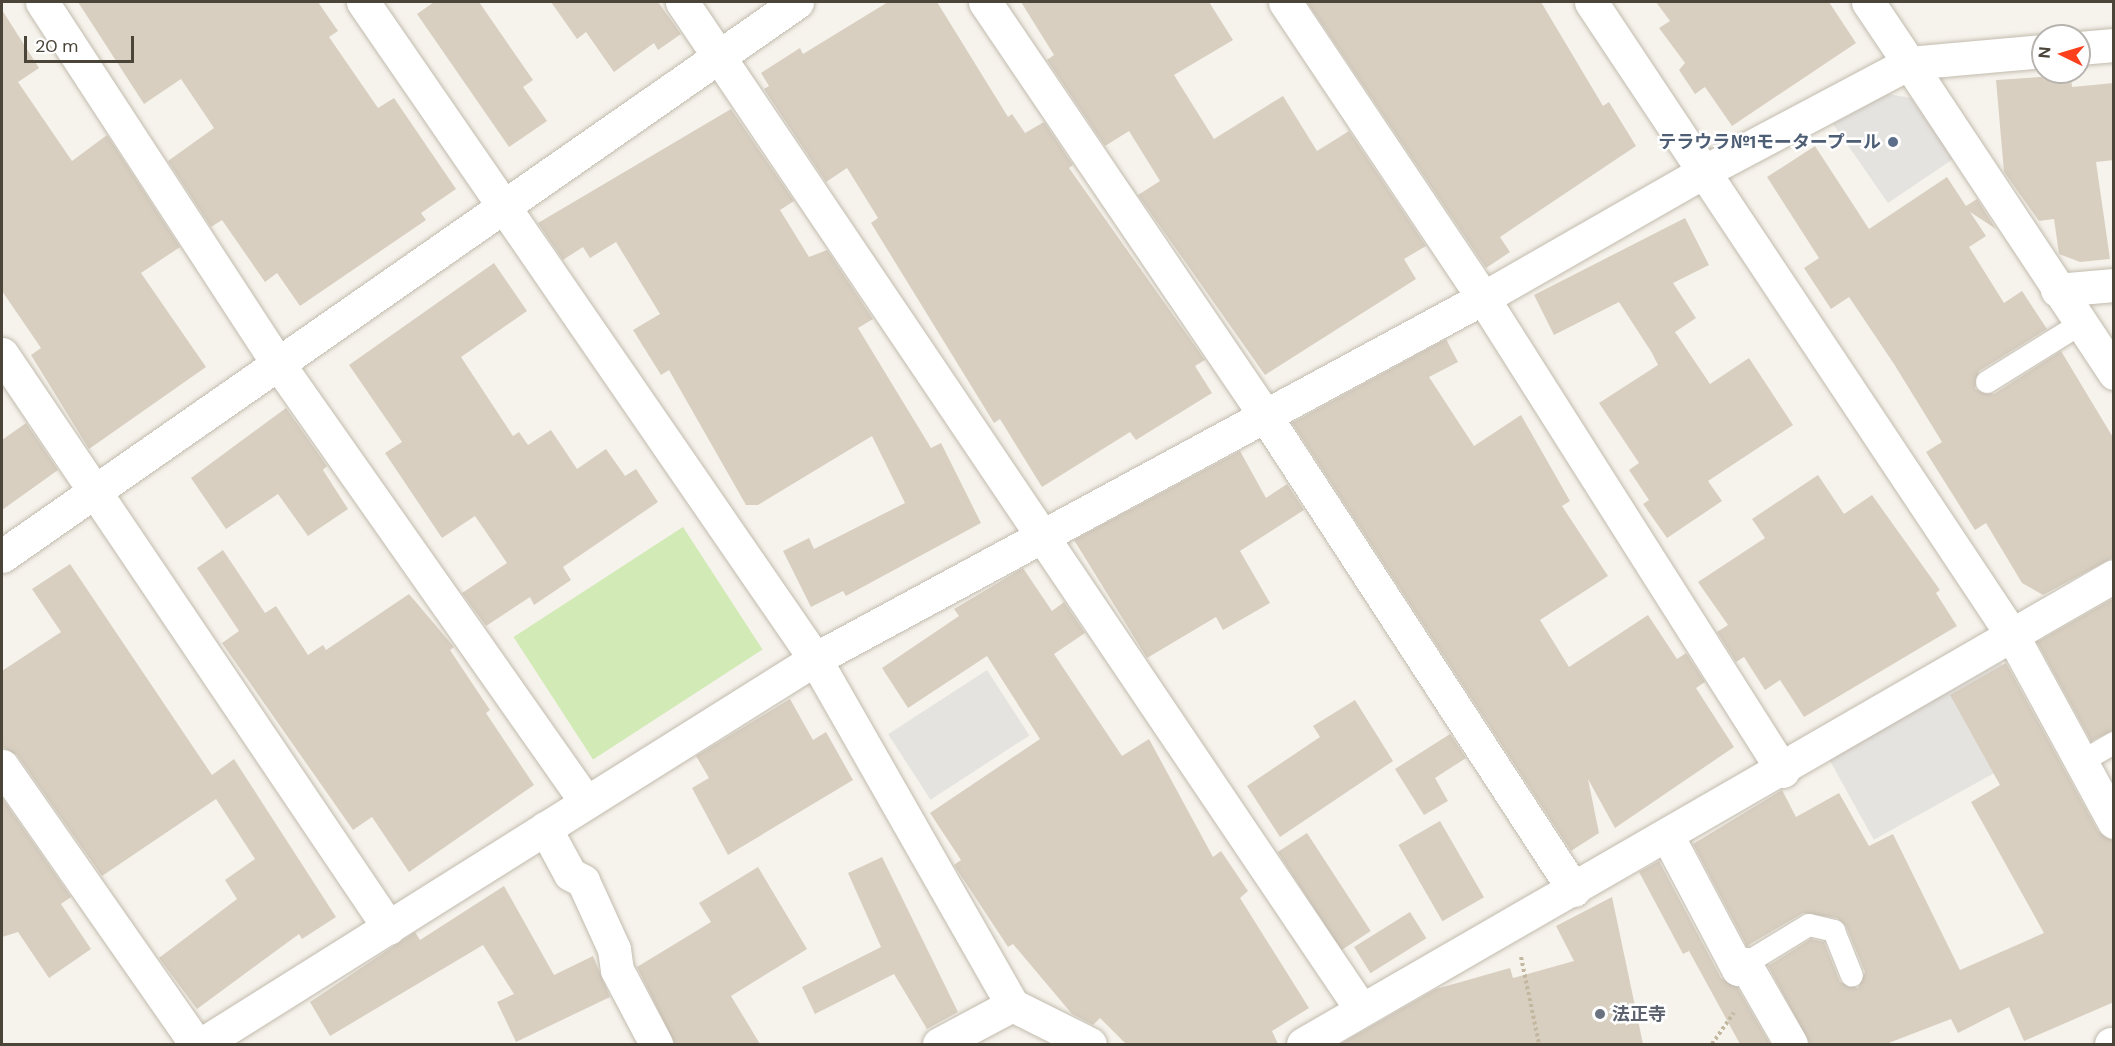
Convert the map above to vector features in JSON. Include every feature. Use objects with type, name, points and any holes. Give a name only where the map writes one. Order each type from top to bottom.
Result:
[{"type":"street","points":[[42,2],[277,362],[586,802]]},
{"type":"street","points":[[363,2],[500,207],[815,659],[1012,1005],[1090,1044]]},
{"type":"street","points":[[682,2],[1042,532],[1360,1009]]},
{"type":"street","points":[[2,556],[277,362],[797,2]]},
{"type":"street","points":[[986,2],[1264,414],[1574,890]]},
{"type":"street","points":[[1285,2],[1483,298],[1783,771]]},
{"type":"street","points":[[1591,2],[2012,635],[2114,822]]},
{"type":"street","points":[[1868,2],[2114,373]]},
{"type":"street","points":[[2091,47],[2114,45]]},
{"type":"street","points":[[202,1044],[815,659],[1042,532],[1483,298],[1705,171],[1909,63],[2031,52]]},
{"type":"street","points":[[2057,290],[2114,285]]},
{"type":"street","points":[[2,354],[92,492],[389,928]]},
{"type":"street","points":[[1303,1044],[1360,1009],[1783,771],[2114,576]]},
{"type":"street","points":[[2,766],[196,1044]]},
{"type":"street","points":[[545,828],[570,874],[583,881],[614,949],[617,970],[656,1044]]},
{"type":"street","points":[[1668,837],[1738,969],[1745,964],[1791,1044]]},
{"type":"street","points":[[939,1044],[1012,1005]]},
{"type":"lane","points":[[1986,382],[2080,324]]},
{"type":"lane","points":[[2080,762],[2114,743]]},
{"type":"lane","points":[[1745,964],[1809,925],[1834,931],[1852,976]]},
{"type":"path","points":[[1514,922],[1539,1044]]},
{"type":"green space","points":[[683,527],[763,649],[593,759],[514,637]]},
{"type":"shaded area","name":"テラウラ№1モータープール","points":[[1888,94],[1911,98],[1953,159],[1888,203],[1833,124]]},
{"type":"shaded area","points":[[2001,663],[2046,744],[1874,840],[1829,759]]},
{"type":"shaded area","points":[[987,670],[1029,735],[931,800],[888,734]]},
{"type":"building","points":[[78,2],[318,2],[338,31],[329,37],[378,108],[394,98],[456,189],[421,213],[426,220],[300,306],[277,273],[265,282],[222,220],[211,227],[168,161],[214,128],[181,79],[144,104]]},
{"type":"building","points":[[434,2],[479,2],[533,80],[523,87],[547,121],[509,147],[417,14]]},
{"type":"building","points":[[551,2],[658,2],[681,34],[658,50],[654,43],[614,72],[586,32],[577,39]]},
{"type":"building","points":[[888,2],[937,2],[1008,117],[1012,114],[1025,133],[1044,122],[1073,165],[1069,168],[1205,360],[1195,366],[1212,393],[1136,440],[1130,432],[1042,487],[1000,419],[994,423],[871,223],[878,218],[847,168],[826,182],[764,89],[769,86],[761,73],[800,48],[803,54]]},
{"type":"building","points":[[1021,2],[1209,2],[1233,40],[1174,75],[1214,139],[1283,96],[1317,151],[1349,131],[1426,246],[1404,259],[1416,279],[1265,375],[1138,195],[1160,181],[1129,131],[1105,146],[1047,60],[1054,55]]},
{"type":"building","points":[[1307,2],[1541,2],[1603,106],[1609,102],[1636,146],[1500,237],[1510,252],[1486,268]]},
{"type":"building","points":[[1656,2],[1829,2],[1856,43],[1732,126],[1705,87],[1695,94],[1679,70],[1685,63],[1659,28],[1670,21]]},
{"type":"building","points":[[2,10],[39,68],[18,82],[72,161],[107,135],[180,247],[141,273],[206,367],[89,449],[31,355],[41,348],[2,291]]},
{"type":"building","points":[[2031,78],[2031,84],[2072,84],[2072,87],[2114,83],[2114,160],[2096,162],[2110,259],[2080,262],[2059,254],[2054,219],[2039,221],[2004,172],[1996,80]]},
{"type":"building","points":[[731,109],[794,201],[780,210],[809,257],[827,250],[873,319],[858,328],[931,448],[941,443],[981,523],[846,596],[843,591],[811,607],[783,551],[809,538],[814,549],[905,503],[872,436],[758,505],[746,505],[669,370],[661,375],[633,330],[660,314],[616,242],[590,258],[583,247],[563,260],[538,223]]},
{"type":"building","points":[[1815,146],[1869,229],[1947,177],[1966,206],[1977,199],[1996,229],[1970,212],[1986,236],[1969,247],[2004,303],[2022,291],[2047,329],[1979,371],[1975,389],[1994,394],[2061,351],[2114,439],[2114,557],[2043,595],[2022,583],[1986,523],[1975,530],[1926,452],[1942,442],[1894,364],[1849,297],[1831,309],[1804,268],[1819,258],[1767,177]]},
{"type":"building","points":[[1685,218],[1709,265],[1673,283],[1696,318],[1675,332],[1710,384],[1749,358],[1793,425],[1708,481],[1722,501],[1667,538],[1643,504],[1649,500],[1629,470],[1639,463],[1599,403],[1658,365],[1652,353],[1619,302],[1554,335],[1534,295]]},
{"type":"building","points":[[494,263],[527,311],[461,357],[513,436],[519,432],[528,445],[551,430],[577,469],[606,449],[625,476],[636,469],[658,502],[563,567],[571,580],[534,605],[530,597],[486,626],[462,593],[507,563],[475,516],[442,538],[385,453],[402,442],[349,365]]},
{"type":"building","points":[[1446,339],[1458,362],[1429,377],[1474,446],[1521,415],[1570,501],[1562,506],[1608,576],[1540,620],[1569,667],[1648,615],[1677,659],[1686,653],[1705,682],[1696,688],[1734,747],[1615,828],[1588,779],[1599,833],[1571,851],[1292,423]]},
{"type":"building","points":[[286,408],[327,466],[323,470],[348,509],[308,536],[278,494],[226,529],[191,478]]},
{"type":"building","points":[[26,423],[58,470],[2,510],[2,440]]},
{"type":"building","points":[[1240,451],[1266,498],[1287,484],[1304,510],[1240,551],[1270,603],[1223,630],[1216,617],[1147,658],[1074,540]]},
{"type":"building","points":[[1818,475],[1844,514],[1872,495],[1940,590],[1936,593],[1957,626],[1804,717],[1780,680],[1765,690],[1744,657],[1736,662],[1717,632],[1728,625],[1698,582],[1765,538],[1752,519]]},
{"type":"building","points":[[223,550],[265,613],[276,606],[308,655],[323,645],[326,650],[409,594],[454,647],[450,650],[490,710],[486,713],[534,785],[409,872],[372,817],[353,830],[222,643],[239,631],[197,568]]},
{"type":"building","points":[[70,564],[212,775],[234,759],[336,917],[302,939],[299,934],[197,1009],[159,958],[237,899],[225,880],[255,859],[216,799],[102,876],[17,755],[2,747],[2,671],[61,632],[32,589]]},
{"type":"building","points":[[1023,568],[1052,611],[1064,602],[1085,633],[1054,654],[1122,756],[1149,739],[1213,857],[1221,851],[1248,891],[1240,898],[1309,1008],[1272,1031],[1278,1044],[1126,1044],[1100,1018],[1093,1025],[1072,1014],[1013,944],[1008,947],[954,865],[961,860],[930,813],[1040,739],[987,656],[908,708],[882,668],[959,616],[954,609]]},
{"type":"building","points":[[2114,598],[2114,730],[2091,741],[2037,642]]},
{"type":"building","points":[[2006,663],[2098,831],[2114,841],[2114,1002],[2024,1041],[2009,1007],[1958,1033],[1951,1019],[1886,1044],[1810,1044],[1768,966],[1811,939],[1824,942],[1840,982],[1858,988],[1865,972],[1846,926],[1837,918],[1803,913],[1747,946],[1693,844],[1782,790],[1796,817],[1839,793],[1869,846],[1893,834],[1960,970],[2044,933],[1971,802],[2000,785],[1950,695]]},
{"type":"building","points":[[790,699],[813,740],[826,732],[853,780],[728,855],[692,788],[709,778],[696,756]]},
{"type":"building","points":[[1355,700],[1393,761],[1280,837],[1247,786],[1320,737],[1313,726]]},
{"type":"building","points":[[1450,734],[1466,758],[1435,778],[1448,801],[1424,815],[1395,769]]},
{"type":"building","points":[[2,798],[71,897],[61,904],[91,949],[49,978],[18,932],[2,937]]},
{"type":"building","points":[[1440,821],[1484,897],[1442,921],[1398,845]]},
{"type":"building","points":[[1307,833],[1371,931],[1341,950],[1278,852]]},
{"type":"building","points":[[882,857],[958,1012],[927,1029],[894,974],[815,1014],[802,987],[881,947],[848,873]]},
{"type":"building","points":[[1659,861],[1721,978],[1737,987],[1770,1044],[1740,1044],[1689,951],[1683,954],[1639,872]]},
{"type":"building","points":[[758,867],[807,949],[731,996],[760,1044],[675,1044],[637,967],[711,922],[699,903]]},
{"type":"building","points":[[504,886],[554,975],[593,956],[610,997],[516,1042],[497,1002],[514,994],[483,945],[330,1036],[310,1002],[415,932],[420,940]]},
{"type":"building","points":[[1612,897],[1643,1044],[1340,1044],[1436,989],[1510,968],[1513,978],[1574,961],[1556,926]]},
{"type":"building","points":[[1410,912],[1426,938],[1370,973],[1354,947]]},
{"type":"place","name":"テラウラ№1モータープール","points":[[1893,142]]},
{"type":"place","name":"法正寺","points":[[1600,1014]]}]
